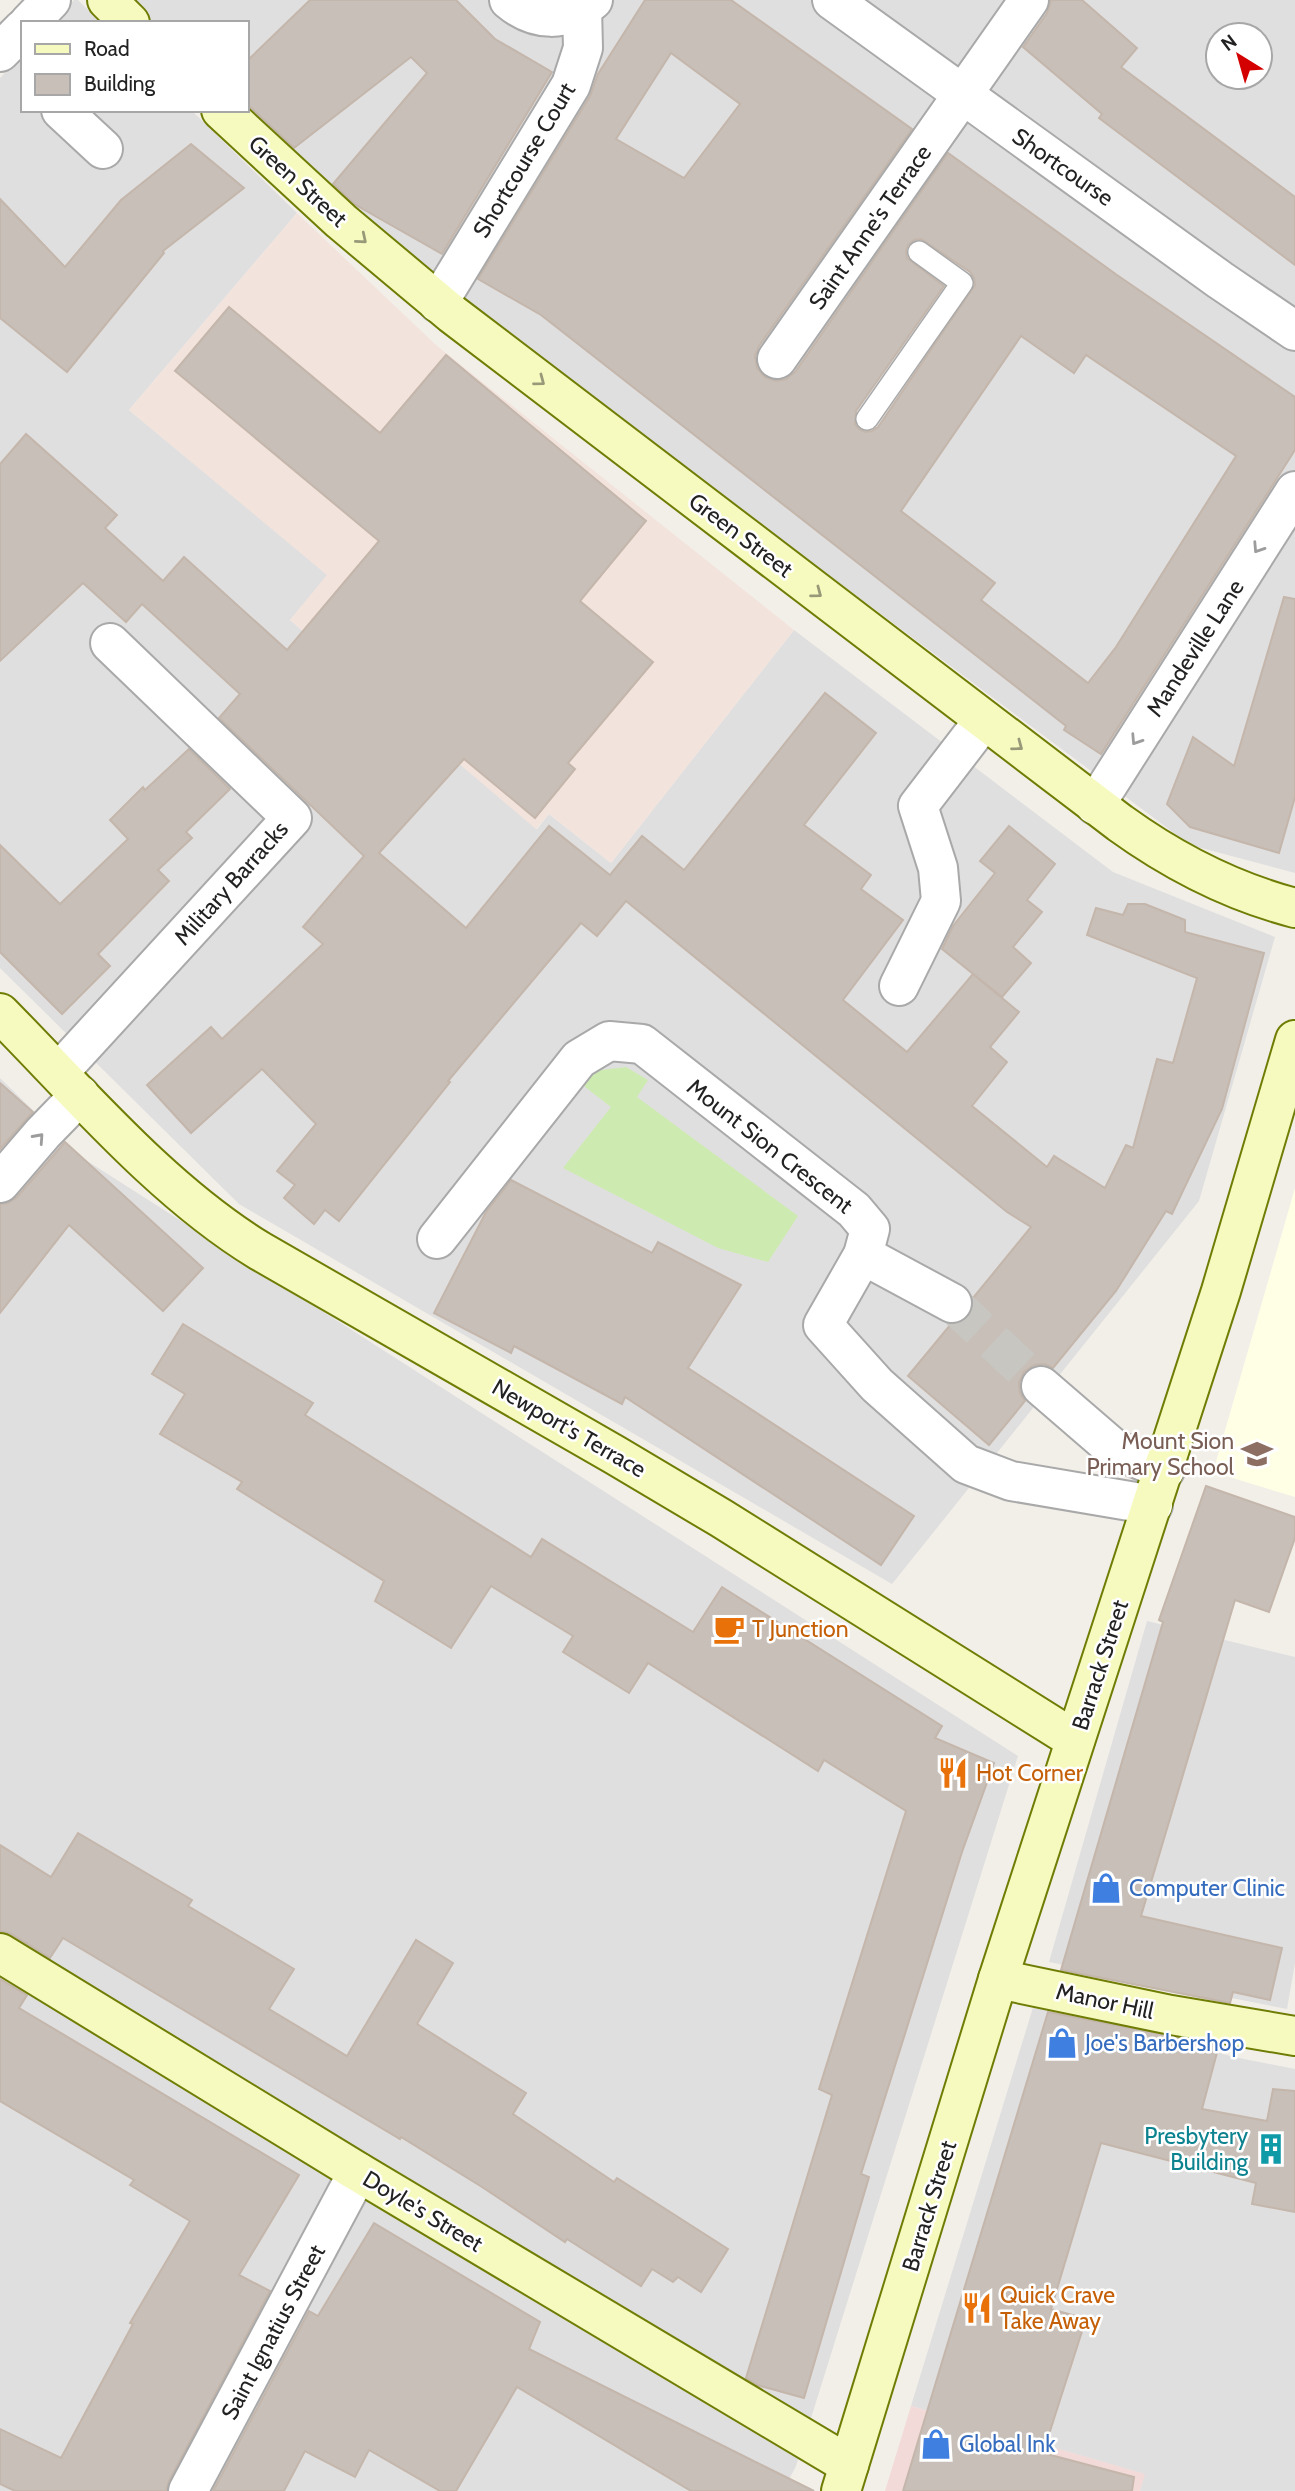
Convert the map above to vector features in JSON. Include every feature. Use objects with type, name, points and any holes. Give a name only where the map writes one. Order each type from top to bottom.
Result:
[{"type":"street","points":[[31,21],[51,0]]},
{"type":"street","points":[[107,0],[128,21]]},
{"type":"street","points":[[509,0],[518,8],[546,18],[561,17],[587,4]]},
{"type":"street","name":"Shortcourse","points":[[832,0],[1295,331]]},
{"type":"street","name":"Saint Anne's Terrace","points":[[777,359],[1029,0]]},
{"type":"street","name":"Shortcourse Court","points":[[438,303],[571,85],[583,48],[587,4]]},
{"type":"street","points":[[21,31],[0,52],[21,72]]},
{"type":"street","points":[[63,112],[103,149]]},
{"type":"street","name":"Green Street","points":[[223,112],[341,221],[438,303],[1095,805],[1145,842],[1189,869],[1244,892],[1295,908]]},
{"type":"street","name":"Mandeville Lane","points":[[1095,805],[1295,491]]},
{"type":"street","name":"Military Barracks","points":[[70,1084],[292,818],[110,643]]},
{"type":"street","points":[[899,986],[940,901],[938,868],[918,806],[984,720]]},
{"type":"street","name":"Newport's Terrace","points":[[0,1013],[173,1186],[242,1241],[686,1497],[1075,1740]]},
{"type":"street","name":"Barrack Street","points":[[845,2478],[998,1979],[1225,1278],[1295,1040]]},
{"type":"street","name":"Mount Sion Crescent","points":[[437,1239],[579,1059],[609,1041],[642,1044],[854,1210],[870,1229],[863,1255],[823,1325],[877,1385],[966,1464],[1011,1481],[1159,1487]]},
{"type":"street","points":[[0,1183],[43,1133],[70,1084]]},
{"type":"street","points":[[863,1255],[952,1303]]},
{"type":"street","points":[[1041,1386],[1159,1487]]},
{"type":"street","name":"Doyle's Street","points":[[0,1953],[358,2172],[845,2478]]},
{"type":"street","name":"Manor Hill","points":[[998,1979],[1171,2015],[1295,2036]]},
{"type":"street","name":"Saint Ignatius Street","points":[[188,2491],[358,2172]]},
{"type":"lane","points":[[867,419],[962,283],[919,252]]},
{"type":"shaded area","points":[[74,0],[78,0],[99,21],[55,21]]},
{"type":"shaded area","points":[[122,0],[1295,0],[1295,873],[1190,845],[322,196],[248,111],[248,21],[143,21]]},
{"type":"shaded area","points":[[21,56],[21,112],[193,112],[297,213],[129,410],[328,575],[290,620],[537,829],[549,814],[611,863],[794,630],[1113,872],[1275,937],[1199,1201],[892,1584],[239,1204],[0,968],[0,78]]},
{"type":"shaded area","points":[[297,213],[436,345],[794,630],[611,863],[549,814],[536,829],[290,620],[327,575],[129,410]]},
{"type":"shaded area","points":[[0,1078],[81,1157],[1018,1756],[796,2466],[783,2491],[0,2491]]},
{"type":"shaded area","points":[[1295,1188],[1295,1497],[1213,1472]]},
{"type":"shaded area","points":[[1147,1621],[1295,1657],[1295,1963],[1287,2009],[1049,1962]]},
{"type":"shaded area","points":[[1035,2001],[1234,2057],[1295,2069],[1295,2491],[1140,2491],[1144,2474],[911,2406]]},
{"type":"shaded area","points":[[911,2406],[1145,2474],[1140,2491],[885,2491]]},
{"type":"green space","points":[[626,1067],[648,1080],[637,1097],[798,1216],[768,1262],[718,1248],[563,1168],[611,1107],[580,1083],[601,1070]]},
{"type":"building","points":[[310,0],[456,0],[495,39],[552,72],[442,254],[354,204],[333,184],[427,73],[411,57],[294,148],[248,105],[248,60]]},
{"type":"building","points":[[645,0],[731,0],[912,129],[759,346],[755,356],[757,368],[765,377],[776,381],[786,379],[795,372],[948,153],[1117,275],[1295,397],[1295,450],[1101,754],[1064,730],[1066,726],[541,315],[478,279],[590,96],[598,74]],"holes":[[[671,53],[740,104],[684,178],[616,139]],[[921,239],[970,272],[975,285],[878,427],[865,432],[855,424],[856,411],[944,286],[907,258],[908,245]],[[1021,336],[1074,373],[1086,355],[1236,456],[1116,647],[1088,683],[981,600],[995,583],[901,511]]]},
{"type":"building","points":[[1051,0],[1082,0],[1137,48],[1121,67],[1295,197],[1295,265],[1099,118],[1102,114],[1023,47],[1047,13]]},
{"type":"building","points":[[191,144],[244,188],[163,251],[67,372],[0,318],[0,199],[65,267],[121,200]]},
{"type":"building","points":[[229,307],[380,433],[446,355],[646,521],[580,601],[653,662],[568,763],[575,769],[535,818],[464,759],[379,853],[466,928],[549,826],[610,875],[642,836],[684,870],[825,693],[876,733],[804,825],[871,875],[861,889],[903,920],[843,1000],[907,1052],[973,974],[1019,1012],[990,1047],[1007,1062],[972,1106],[1047,1167],[1054,1156],[1105,1188],[1126,1145],[1133,1148],[1157,1059],[1173,1063],[1197,978],[1087,935],[1096,908],[1123,915],[1128,904],[1145,904],[1185,920],[1185,932],[1264,953],[1222,1109],[1172,1214],[1166,1211],[1116,1291],[1053,1368],[1044,1364],[1034,1365],[1024,1372],[1019,1383],[1020,1393],[1025,1401],[989,1445],[908,1376],[951,1324],[963,1322],[971,1314],[973,1298],[1031,1227],[1007,1212],[626,901],[597,936],[581,923],[448,1081],[450,1082],[339,1221],[325,1210],[314,1224],[284,1198],[295,1185],[277,1171],[316,1124],[262,1069],[191,1133],[147,1085],[211,1027],[222,1039],[323,944],[303,927],[364,856],[219,718],[240,694],[142,604],[126,622],[83,583],[0,661],[0,464],[26,434],[117,515],[105,528],[163,581],[184,557],[287,650],[379,541],[175,371]]},
{"type":"building","points":[[1284,597],[1295,599],[1295,797],[1279,853],[1190,827],[1167,804],[1193,737],[1234,766]]},
{"type":"building","points":[[189,749],[230,789],[186,832],[192,838],[158,870],[169,881],[98,954],[110,966],[62,1014],[0,952],[0,845],[60,904],[128,839],[110,820],[143,787],[145,790]]},
{"type":"building","points":[[1009,826],[1055,864],[1027,900],[1042,912],[1013,947],[1031,963],[1002,997],[942,949],[953,926],[995,873],[980,861]]},
{"type":"building","points":[[0,1083],[33,1112],[0,1149]]},
{"type":"building","points":[[65,1142],[203,1268],[163,1311],[69,1225],[0,1313],[0,1204],[8,1203],[17,1197]]},
{"type":"building","points":[[511,1180],[652,1253],[658,1242],[741,1285],[688,1368],[914,1516],[881,1565],[625,1397],[622,1404],[514,1346],[511,1353],[434,1313],[486,1212]]},
{"type":"building","points":[[183,1324],[313,1403],[305,1415],[531,1557],[542,1539],[693,1632],[722,1587],[942,1726],[935,1738],[994,1763],[962,1852],[861,2174],[869,2177],[804,2398],[757,2385],[746,2378],[832,2095],[819,2089],[906,1811],[824,1760],[818,1771],[648,1663],[629,1693],[563,1652],[573,1636],[491,1586],[451,1648],[375,1601],[384,1581],[237,1489],[242,1482],[160,1434],[185,1394],[152,1374]]},
{"type":"building","points":[[1206,1486],[1295,1517],[1295,1538],[1269,1612],[1235,1600],[1141,1916],[1282,1948],[1270,2000],[1233,1992],[1230,2003],[1061,1970],[1163,1622],[1159,1620]]},
{"type":"building","points":[[78,1833],[192,1900],[188,1906],[294,1969],[269,2009],[347,2056],[416,1940],[453,1963],[417,2024],[526,2093],[513,2114],[614,2182],[617,2178],[728,2249],[701,2292],[678,2277],[673,2282],[652,2269],[641,2286],[567,2239],[565,2242],[401,2137],[400,2139],[63,1938],[50,1958],[11,1934],[0,1931],[0,1845],[51,1877]]},
{"type":"building","points":[[0,1979],[27,1995],[19,2008],[299,2175],[239,2275],[270,2291],[166,2491],[15,2491],[0,2484],[0,2429],[61,2458],[133,2324],[130,2323],[190,2221],[130,2185],[134,2180],[0,2101]]},
{"type":"building","points":[[1048,2012],[1219,2045],[1202,2109],[1267,2121],[1273,2089],[1295,2091],[1295,2212],[1252,2204],[1256,2183],[1101,2143],[1051,2309],[1086,2319],[1043,2453],[1134,2477],[1132,2491],[903,2491]]},
{"type":"building","points":[[374,2223],[540,2322],[529,2349],[814,2491],[691,2491],[517,2387],[456,2491],[440,2491],[369,2450],[355,2477],[305,2451],[284,2491],[213,2491],[309,2311],[318,2316]]},
{"type":"tunnel","points":[[952,1303],[1041,1386]]},
{"type":"place","name":"Mount Sion Primary School","points":[[1257,1454]]},
{"type":"place","name":"T Junction","points":[[729,1629]]},
{"type":"place","name":"Hot Corner","points":[[953,1773]]},
{"type":"place","name":"Computer Clinic","points":[[1106,1888]]},
{"type":"place","name":"Joe's Barbershop","points":[[1062,2043]]},
{"type":"place","name":"Presbytery Building","points":[[1271,2149]]},
{"type":"place","name":"Quick Crave Take Away","points":[[977,2308]]},
{"type":"place","name":"Global Ink","points":[[936,2444]]}]
